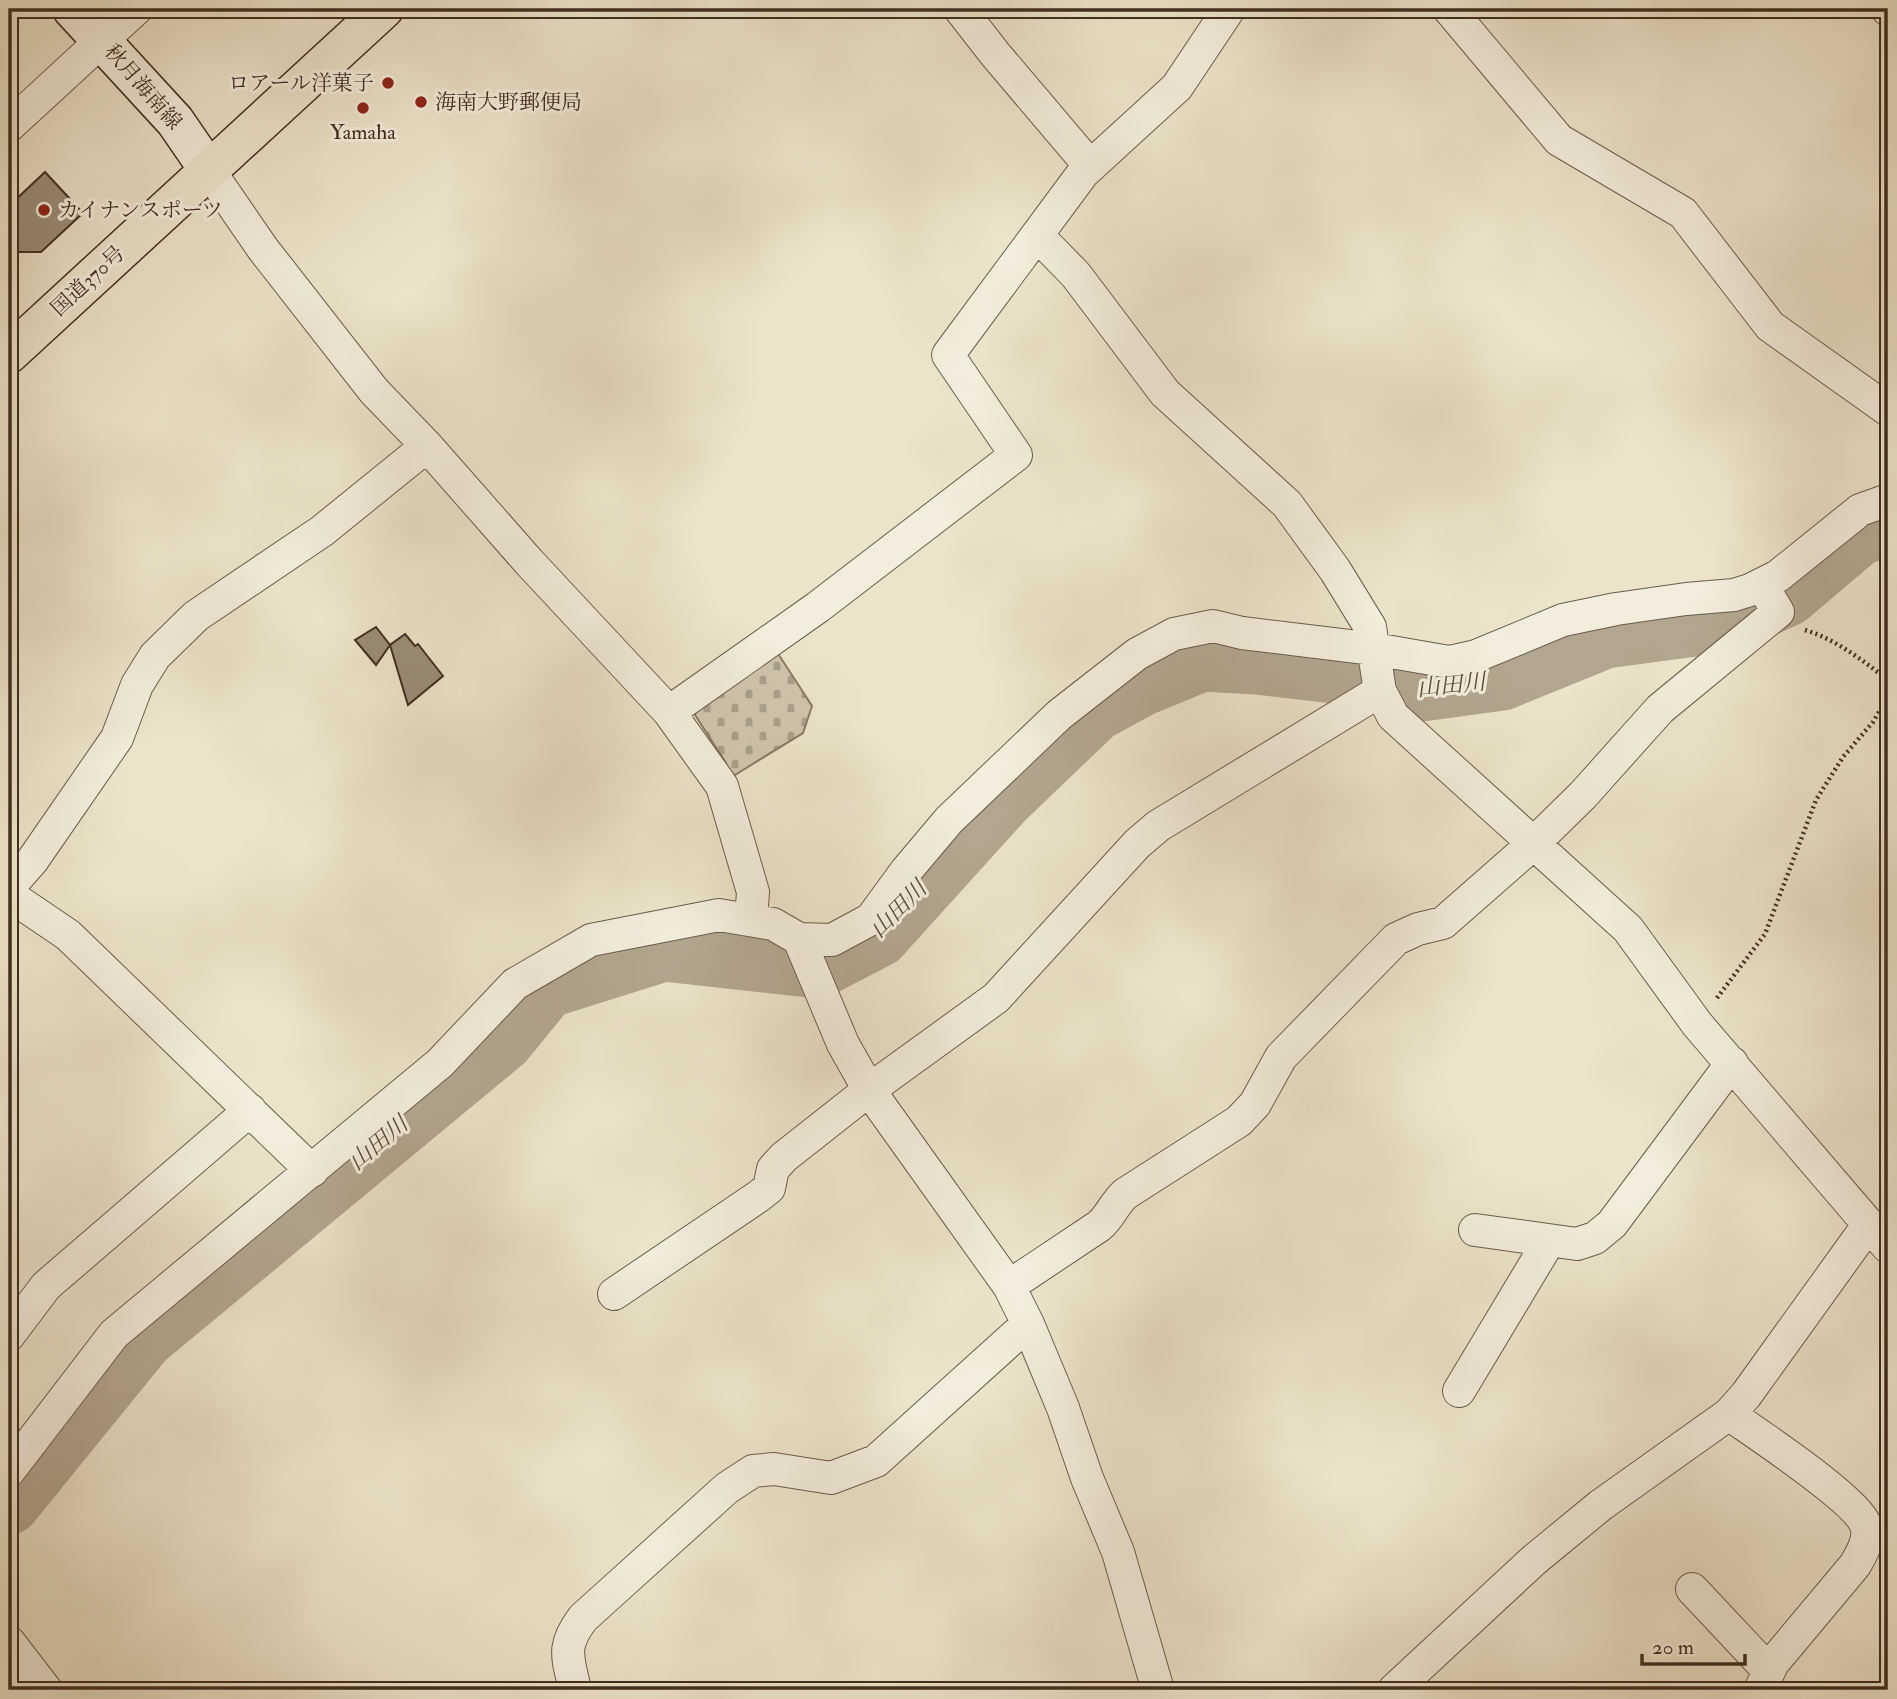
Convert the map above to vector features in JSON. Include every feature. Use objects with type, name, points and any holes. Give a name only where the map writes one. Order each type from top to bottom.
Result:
[{"type":"highway","name":"国道370号","points":[[9,354],[384,9]]},
{"type":"main road","name":"秋月海南線","points":[[72,9],[175,121],[208,169]]},
{"type":"street","points":[[9,126],[136,9]]},
{"type":"street","points":[[960,9],[1090,166]]},
{"type":"street","points":[[669,712],[818,607],[1016,455],[948,355],[1090,166],[1177,87],[1229,9]]},
{"type":"street","points":[[1449,9],[1559,140],[1683,213],[1770,326],[1888,410]]},
{"type":"street","points":[[208,169],[263,249],[374,391],[669,712],[722,786],[753,891],[751,919]]},
{"type":"street","points":[[1037,235],[1076,275],[1165,393],[1287,504],[1335,570],[1370,627],[1380,691],[1393,716],[1628,929],[1697,1024],[1879,1235],[1729,1414],[1601,1505],[1563,1536],[1394,1690]]},
{"type":"street","points":[[9,887],[32,861],[117,738],[137,684],[155,656],[196,616],[322,531],[427,446]]},
{"type":"street","points":[[12,1457],[114,1334],[440,1063],[515,984],[592,940],[719,915],[773,924],[799,939],[832,940],[871,919],[906,871],[949,820],[1059,715],[1137,654],[1174,634],[1213,626],[1242,633],[1374,649],[1449,662],[1476,656],[1563,620],[1628,607],[1734,595],[1762,585],[1778,576],[1860,510],[1888,499]]},
{"type":"street","points":[[1009,1286],[1111,1216],[1113,1208],[1125,1194],[1239,1121],[1255,1104],[1280,1057],[1396,939],[1418,929],[1443,923],[1533,844],[1583,795],[1660,709],[1778,612],[1762,585]]},
{"type":"street","points":[[614,1294],[759,1196],[769,1188],[773,1169],[783,1157],[869,1090],[996,998],[1137,844],[1158,826],[1380,691]]},
{"type":"street","points":[[9,895],[68,935],[312,1171]]},
{"type":"street","points":[[799,939],[843,1044],[869,1090],[1009,1286],[1028,1324],[1059,1396],[1087,1478],[1118,1552],[1158,1690]]},
{"type":"street","points":[[1475,1230],[1577,1244],[1595,1238],[1612,1224],[1732,1063]]},
{"type":"street","points":[[9,1335],[46,1286],[250,1110]]},
{"type":"street","points":[[1459,1391],[1549,1241]]},
{"type":"street","points":[[575,1690],[567,1653],[570,1636],[583,1618],[727,1488],[753,1471],[774,1469],[831,1478],[876,1461],[1028,1324]]},
{"type":"street","points":[[1692,1589],[1764,1681],[1773,1663],[1855,1565],[1864,1550],[1867,1529],[1858,1513],[1838,1493],[1729,1414]]},
{"type":"street","points":[[9,1642],[46,1690]]},
{"type":"path","points":[[1778,612],[1795,626],[1849,650],[1888,680]]},
{"type":"path","points":[[1697,1024],[1765,934],[1815,800],[1888,697]]},
{"type":"green space","points":[[775,649],[812,706],[803,733],[730,778],[726,763],[688,704]]},
{"type":"building","name":"カイナンスポーツ","points":[[45,172],[83,213],[41,252],[17,252],[9,243],[9,206]]},
{"type":"building","points":[[376,627],[390,645],[376,665],[355,640]]},
{"type":"building","points":[[405,634],[415,646],[418,644],[443,676],[408,705],[390,645]]},
{"type":"waterway","name":"山田川","points":[[9,1503],[143,1338],[503,1040],[546,987],[664,950],[818,967],[878,936],[1003,798],[1095,710],[1139,686],[1202,660],[1343,673],[1414,691],[1502,679],[1605,637],[1732,620],[1787,595],[1859,534],[1888,525]]},
{"type":"place","name":"ロアール洋菓子","points":[[388,83]]},
{"type":"place","name":"海南大野郵便局","points":[[421,102]]},
{"type":"place","name":"Yamaha","points":[[363,108]]},
{"type":"place","name":"カイナンスポーツ","points":[[44,210]]}]
